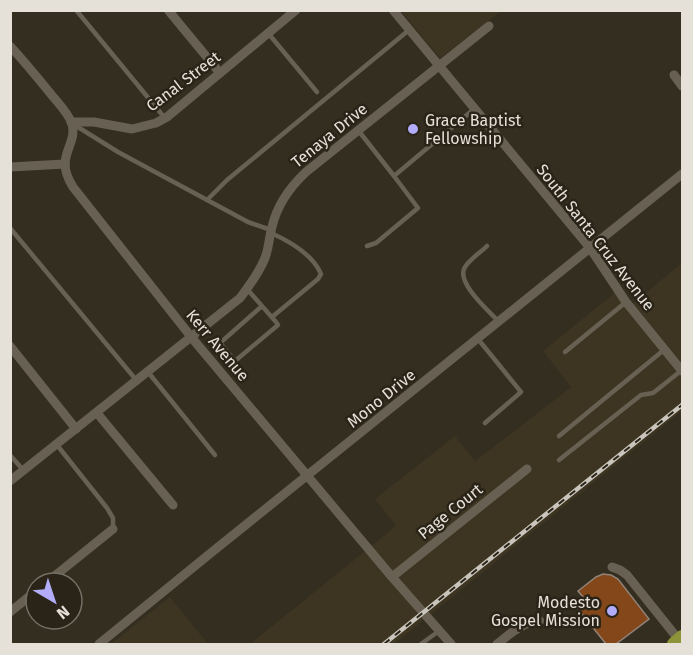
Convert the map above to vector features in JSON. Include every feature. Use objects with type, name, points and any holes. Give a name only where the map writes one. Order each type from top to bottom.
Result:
[{"type":"street","points":[[168,10],[220,73]]},
{"type":"street","name":"Canal Street","points":[[71,123],[94,122],[132,129],[144,127],[164,118],[268,33],[285,14],[296,10]]},
{"type":"street","name":"South Santa Cruz Avenue","points":[[393,10],[590,248],[626,302],[682,370]]},
{"type":"street","name":"Tenaya Drive","points":[[10,481],[230,307],[259,272],[281,204],[296,182],[489,26]]},
{"type":"street","points":[[10,46],[64,111],[71,123],[72,135],[65,164],[12,165]]},
{"type":"street","points":[[674,75],[682,86]]},
{"type":"street","name":"Kerr Avenue","points":[[65,164],[73,187],[192,338],[451,645]]},
{"type":"street","name":"Mono Drive","points":[[99,645],[682,174]]},
{"type":"street","points":[[10,346],[76,429]]},
{"type":"street","points":[[97,413],[173,505]]},
{"type":"street","name":"Page Court","points":[[392,577],[527,469]]},
{"type":"street","points":[[61,571],[113,529]]},
{"type":"street","points":[[612,567],[627,575],[678,641]]},
{"type":"street","points":[[10,612],[24,601]]},
{"type":"street","points":[[497,645],[521,626],[540,621]]},
{"type":"lane","points":[[76,10],[164,118]]},
{"type":"lane","points":[[207,200],[227,180],[409,30]]},
{"type":"lane","points":[[268,33],[316,92]]},
{"type":"lane","points":[[394,176],[475,109]]},
{"type":"lane","points":[[71,123],[118,152],[284,239],[303,252],[321,274],[272,317]]},
{"type":"lane","points":[[358,130],[418,208],[376,243],[367,246]]},
{"type":"lane","points":[[10,228],[137,381]]},
{"type":"lane","points":[[487,246],[464,267],[463,278],[468,287],[499,322]]},
{"type":"lane","points":[[247,289],[272,317],[278,325],[235,362],[220,343],[262,306]]},
{"type":"lane","points":[[565,351],[626,302]]},
{"type":"lane","points":[[478,339],[521,392],[485,423]]},
{"type":"lane","points":[[559,436],[665,349]]},
{"type":"lane","points":[[559,460],[640,395],[653,393],[682,370]]},
{"type":"lane","points":[[148,372],[215,455]]},
{"type":"lane","points":[[57,445],[107,508],[113,518],[113,529]]},
{"type":"lane","points":[[10,455],[24,471]]},
{"type":"lane","points":[[421,645],[439,631]]},
{"type":"shaded area","points":[[401,11],[501,11],[440,58]]},
{"type":"shaded area","points":[[682,263],[682,411],[394,644],[250,644],[396,526],[375,499],[455,436],[475,461],[504,439],[571,387],[543,351],[617,291],[630,306]]},
{"type":"shaded area","points":[[170,597],[208,644],[111,644]]},
{"type":"building","name":"Modesto Gospel Mission","points":[[603,574],[618,579],[649,619],[616,644],[606,644],[574,604],[583,597],[578,591]]},
{"type":"railway","points":[[384,644],[682,405]]},
{"type":"place","name":"Grace Baptist Fellowship","points":[[413,129]]},
{"type":"place","name":"Modesto Gospel Mission","points":[[612,611]]}]
